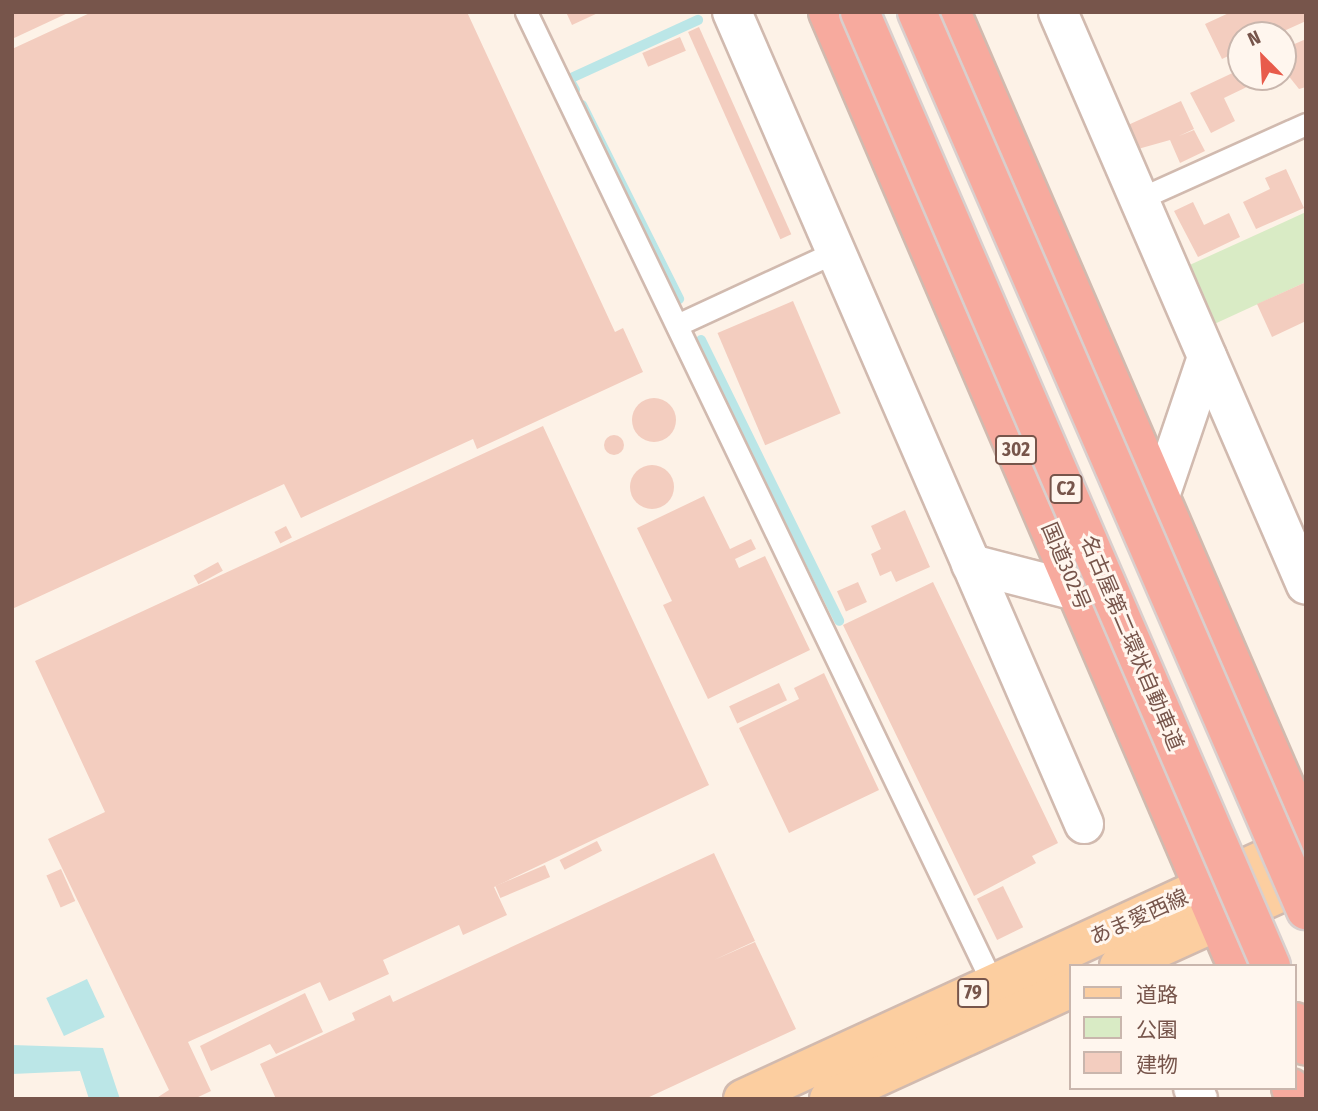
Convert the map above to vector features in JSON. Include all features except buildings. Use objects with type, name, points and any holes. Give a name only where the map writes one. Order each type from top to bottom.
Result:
[{"type":"highway","points":[[804,12],[971,347]]},
{"type":"highway","name":"国道302号","points":[[828,12],[1236,964]]},
{"type":"highway","name":"名古屋第二環状自動車道","points":[[860,12],[1270,964]]},
{"type":"highway","name":"C2","points":[[918,12],[1306,910]]},
{"type":"highway","points":[[951,12],[1306,838]]},
{"type":"highway","points":[[971,12],[1075,300]]},
{"type":"highway","points":[[1297,1026],[1306,1046]]},
{"type":"main road","name":"あま愛西線","points":[[1122,964],[1306,838]]},
{"type":"main road","name":"あま愛西線","points":[[743,1099],[993,984],[1211,904],[1306,881]]},
{"type":"main road","name":"79","points":[[829,1099],[1070,988]]},
{"type":"street","points":[[732,12],[1084,824]]},
{"type":"street","points":[[1058,12],[1306,585]]},
{"type":"street","points":[[1159,499],[1207,357]]},
{"type":"street","points":[[971,564],[1076,591]]},
{"type":"lane","points":[[526,12],[993,984]]},
{"type":"lane","points":[[1139,199],[1306,124]]},
{"type":"lane","points":[[677,326],[835,252]]},
{"type":"green space","points":[[1306,212],[1306,282],[1210,326],[1183,268]]},
{"type":"water","points":[[87,979],[105,1017],[64,1036],[46,998]]},
{"type":"water","points":[[12,1045],[103,1048],[120,1099],[89,1099],[80,1071],[12,1074]]},
{"type":"waterway","points":[[575,90],[569,79],[698,20]]},
{"type":"waterway","points":[[582,105],[679,299]]},
{"type":"waterway","points":[[701,340],[839,621]]}]
